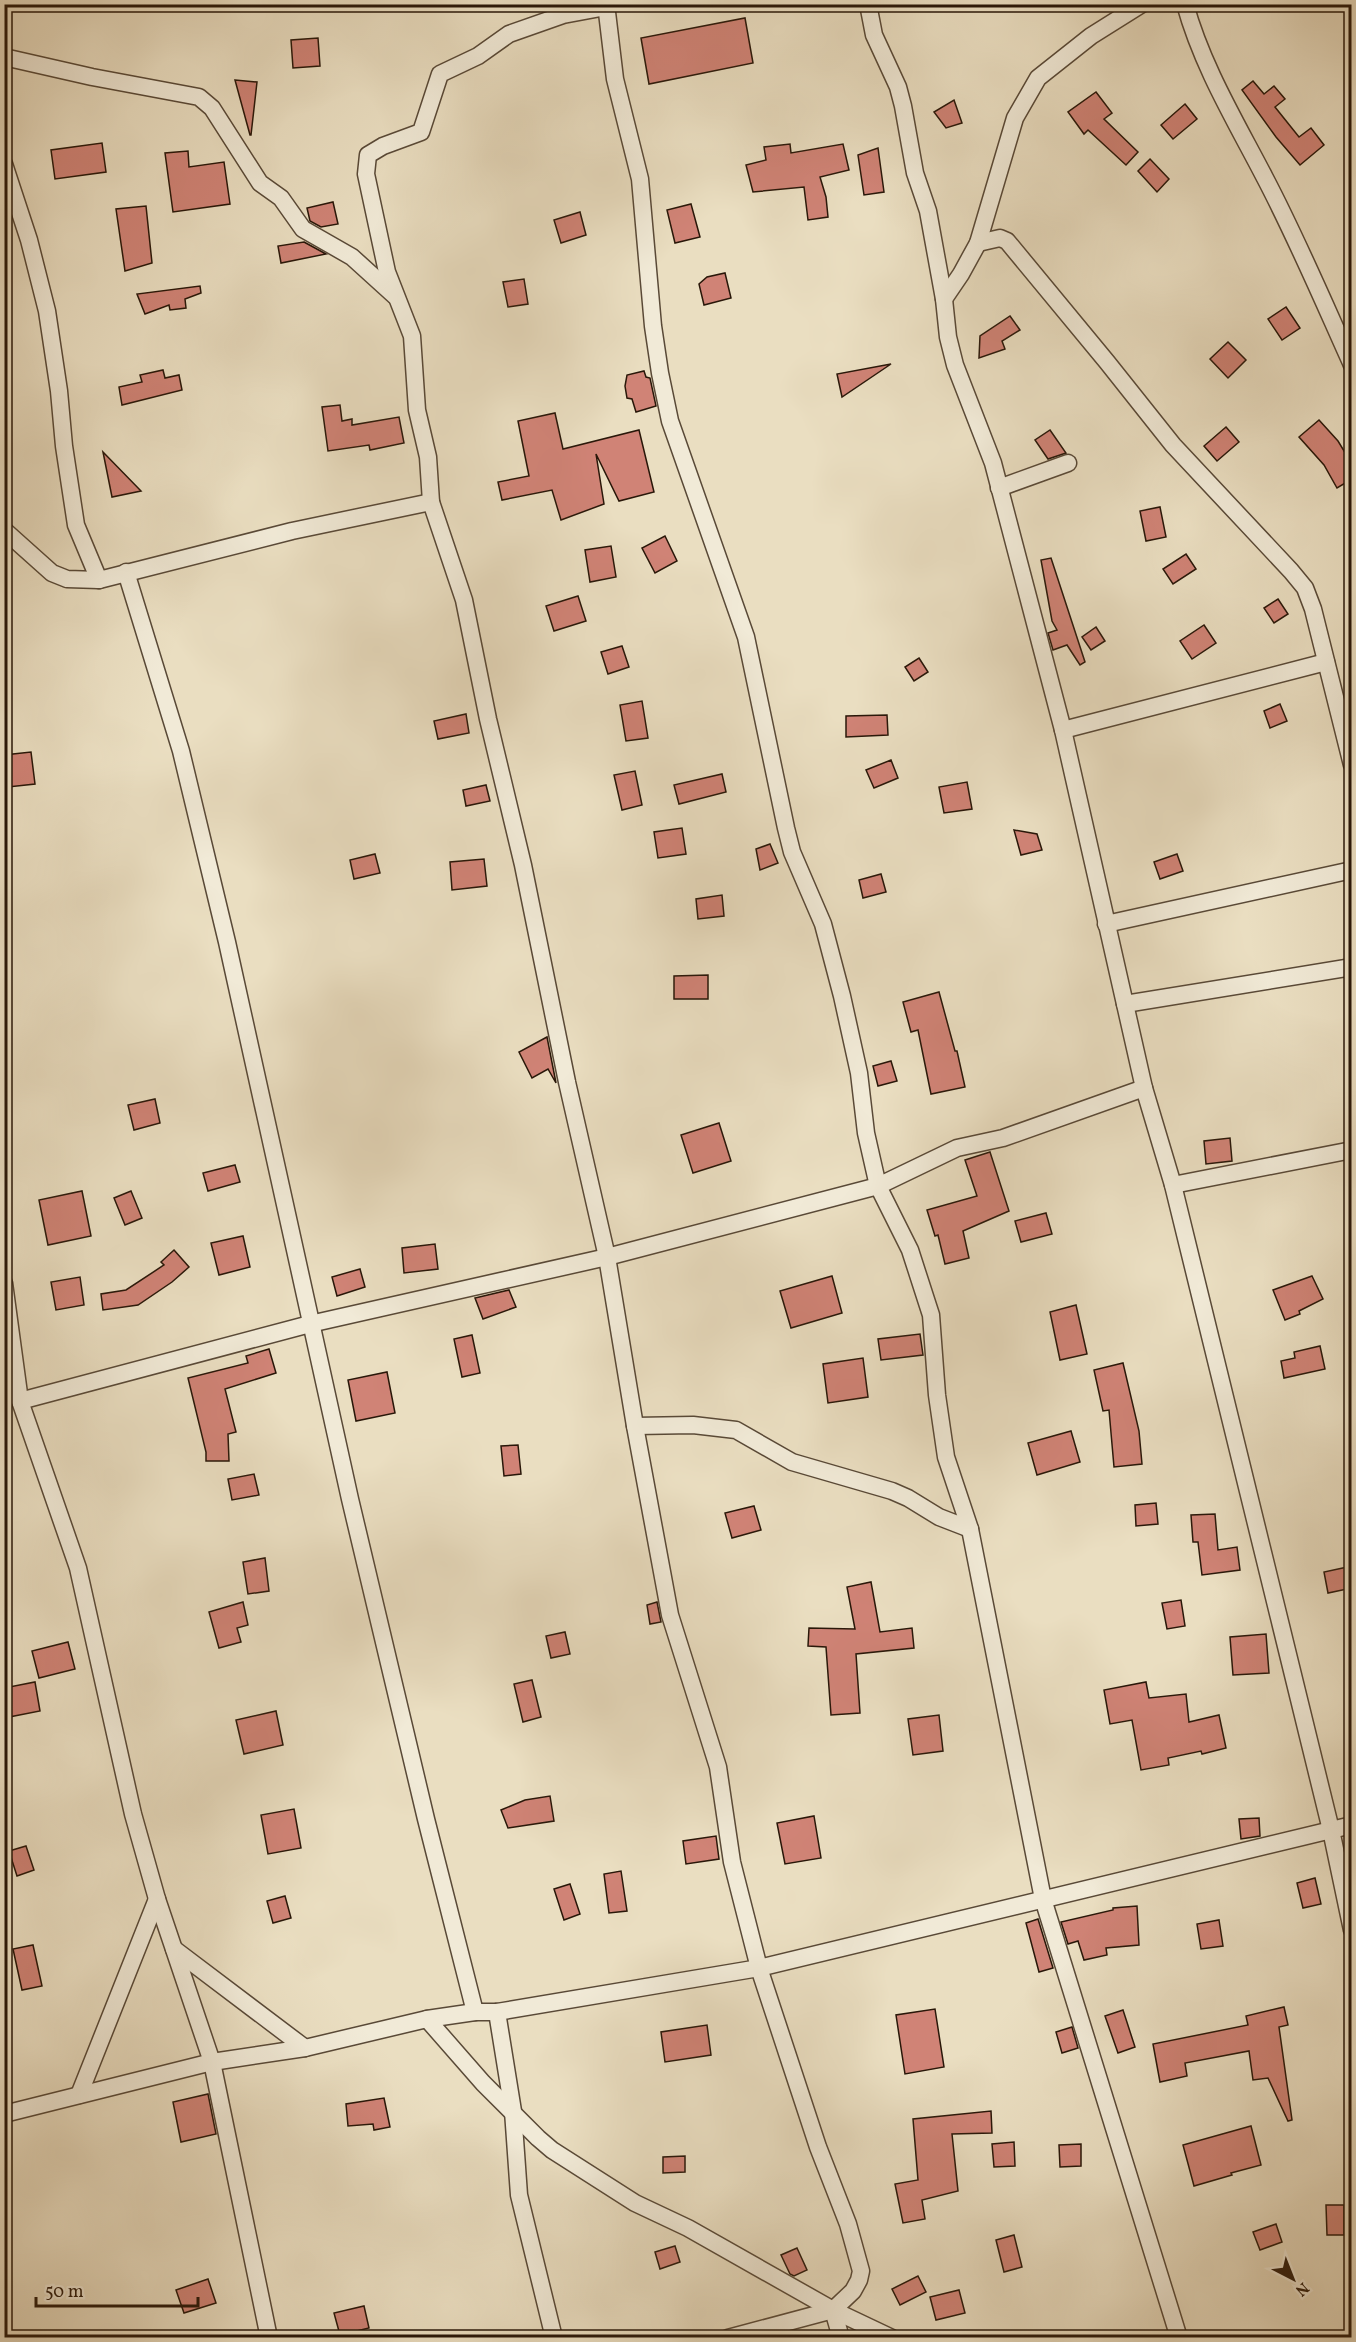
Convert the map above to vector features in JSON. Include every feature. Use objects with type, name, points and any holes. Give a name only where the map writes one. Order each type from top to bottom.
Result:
[{"type":"street","points":[[868,4],[874,35],[898,87],[903,106],[915,173],[928,211],[944,299],[948,337],[956,365],[993,463],[1063,730],[1144,1088],[1173,1185],[1331,1830],[1352,1930]]},
{"type":"street","points":[[944,299],[978,243],[1015,118],[1038,78],[1091,36],[1142,4]]},
{"type":"street","points":[[1185,4],[1194,38],[1288,223],[1352,365]]},
{"type":"street","points":[[728,2337],[833,2310],[853,2291],[860,2280],[861,2271],[848,2224],[818,2147],[759,1968],[732,1862],[718,1767],[670,1616],[635,1426],[608,1257],[567,1082],[523,865],[488,719],[464,600],[431,502],[428,457],[417,410],[412,336],[387,272],[366,174],[368,155],[383,146],[421,132],[440,74],[478,56],[509,34],[563,15],[606,6],[615,79],[640,179],[653,326],[670,421],[746,637],[792,852],[823,924],[842,996],[859,1073],[866,1133],[878,1186],[910,1250],[931,1315],[937,1395],[946,1457],[970,1529],[1043,1899],[1179,2337]]},
{"type":"street","points":[[4,57],[92,77],[199,97],[212,108],[260,183],[281,198],[303,229],[352,257],[398,298]]},
{"type":"street","points":[[4,164],[29,240],[47,311],[76,525],[99,580]]},
{"type":"street","points":[[978,243],[1000,238],[1007,241],[1173,445],[1292,571],[1305,588],[1352,765]]},
{"type":"street","points":[[999,488],[1068,463]]},
{"type":"street","points":[[4,530],[52,573],[67,579],[99,580],[292,531],[431,502]]},
{"type":"street","points":[[126,572],[181,752],[227,942],[310,1324],[420,1796],[475,2012]]},
{"type":"street","points":[[1063,730],[1326,662]]},
{"type":"street","points":[[1106,924],[1352,870]]},
{"type":"street","points":[[1125,1004],[1352,967]]},
{"type":"street","points":[[20,1401],[310,1324],[608,1257],[878,1186],[957,1148],[1003,1138],[1144,1088]]},
{"type":"street","points":[[1173,1185],[1352,1150]]},
{"type":"street","points":[[4,1283],[20,1401],[78,1568],[133,1814],[157,1899],[212,2062],[269,2337]]},
{"type":"street","points":[[635,1426],[693,1425],[736,1430],[792,1462],[892,1491],[939,1517],[970,1529]]},
{"type":"street","points":[[4,2114],[212,2062],[304,2048],[427,2019],[475,2012],[497,2012],[759,1968],[1352,1825]]},
{"type":"street","points":[[79,2095],[157,1899]]},
{"type":"street","points":[[174,1949],[304,2048]]},
{"type":"street","points":[[497,2012],[513,2111],[519,2195],[554,2337]]},
{"type":"street","points":[[427,2019],[483,2083],[552,2150],[635,2203],[688,2228],[852,2320],[892,2337]]},
{"type":"street","points":[[852,2320],[853,2291]]},
{"type":"street","points":[[833,2310],[841,2337]]},
{"type":"building","points":[[745,18],[753,63],[649,84],[641,38]]},
{"type":"building","points":[[318,38],[320,66],[293,68],[291,40]]},
{"type":"building","points":[[235,80],[257,82],[251,135],[250,135]]},
{"type":"building","points":[[1253,81],[1264,94],[1274,86],[1285,99],[1275,107],[1299,137],[1311,128],[1324,145],[1300,165],[1276,137],[1242,90]]},
{"type":"building","points":[[1096,92],[1112,113],[1104,119],[1138,152],[1126,165],[1088,130],[1084,134],[1068,112]]},
{"type":"building","points":[[954,100],[962,123],[946,128],[934,112]]},
{"type":"building","points":[[1185,104],[1197,119],[1173,139],[1161,125]]},
{"type":"building","points":[[102,143],[106,172],[55,179],[51,150]]},
{"type":"building","points":[[790,144],[791,153],[843,144],[849,170],[820,177],[826,197],[828,217],[808,220],[804,187],[753,192],[746,165],[766,160],[764,147]]},
{"type":"building","points":[[878,148],[884,192],[864,195],[858,155]]},
{"type":"building","points":[[188,151],[189,167],[224,162],[230,204],[173,212],[165,153]]},
{"type":"building","points":[[1150,159],[1169,179],[1157,192],[1138,171]]},
{"type":"building","points":[[333,202],[338,224],[321,227],[310,221],[307,208]]},
{"type":"building","points":[[691,204],[700,237],[675,243],[667,210]]},
{"type":"building","points":[[146,206],[152,263],[125,271],[116,209]]},
{"type":"building","points":[[580,212],[586,235],[561,243],[554,220]]},
{"type":"building","points":[[304,242],[326,254],[281,263],[278,246]]},
{"type":"building","points":[[725,273],[731,298],[704,305],[699,284],[707,277]]},
{"type":"building","points":[[524,279],[528,304],[508,307],[503,282]]},
{"type":"building","points":[[200,286],[201,293],[185,299],[186,308],[170,310],[169,305],[145,314],[137,294]]},
{"type":"building","points":[[1286,307],[1300,328],[1282,340],[1268,319]]},
{"type":"building","points":[[1010,316],[1020,330],[1002,341],[1005,349],[979,358],[980,336]]},
{"type":"building","points":[[1228,342],[1246,360],[1228,378],[1210,359]]},
{"type":"building","points":[[891,364],[842,397],[837,374]]},
{"type":"building","points":[[163,370],[165,378],[179,375],[182,390],[122,405],[119,387],[142,382],[140,375]]},
{"type":"building","points":[[644,371],[646,377],[650,378],[656,406],[636,412],[632,399],[627,398],[625,386],[627,375]]},
{"type":"building","points":[[340,405],[342,421],[352,419],[352,425],[399,417],[404,443],[370,450],[369,445],[328,451],[322,407]]},
{"type":"building","points":[[555,413],[563,449],[639,430],[654,492],[619,501],[596,454],[604,504],[561,520],[552,490],[502,500],[498,482],[529,476],[518,421]]},
{"type":"building","points":[[1319,420],[1338,441],[1352,464],[1352,479],[1337,488],[1324,465],[1299,437]]},
{"type":"building","points":[[1226,427],[1239,442],[1217,461],[1204,446]]},
{"type":"building","points":[[1050,430],[1066,453],[1048,459],[1035,440]]},
{"type":"building","points":[[103,452],[141,491],[112,497]]},
{"type":"building","points":[[1160,507],[1166,537],[1146,541],[1140,511]]},
{"type":"building","points":[[665,536],[677,561],[655,573],[642,548]]},
{"type":"building","points":[[611,546],[616,577],[590,582],[585,550]]},
{"type":"building","points":[[1186,554],[1196,569],[1173,584],[1163,569]]},
{"type":"building","points":[[1051,558],[1085,662],[1080,665],[1067,645],[1053,650],[1048,633],[1057,630],[1052,621],[1041,560]]},
{"type":"building","points":[[578,596],[586,621],[554,631],[546,606]]},
{"type":"building","points":[[1278,599],[1288,614],[1274,623],[1264,608]]},
{"type":"building","points":[[1204,625],[1216,643],[1192,659],[1180,641]]},
{"type":"building","points":[[1096,627],[1105,641],[1091,650],[1082,637]]},
{"type":"building","points":[[622,646],[629,667],[608,674],[601,652]]},
{"type":"building","points":[[919,658],[928,672],[914,681],[905,667]]},
{"type":"building","points":[[642,701],[648,738],[626,741],[620,705]]},
{"type":"building","points":[[1280,704],[1287,721],[1270,728],[1264,711]]},
{"type":"building","points":[[466,714],[469,733],[438,739],[434,721]]},
{"type":"building","points":[[887,715],[888,735],[846,737],[846,716]]},
{"type":"building","points":[[31,752],[35,784],[8,787],[4,755]]},
{"type":"building","points":[[891,760],[898,778],[874,788],[866,770]]},
{"type":"building","points":[[635,771],[642,805],[622,810],[614,775]]},
{"type":"building","points":[[722,774],[726,792],[679,804],[674,785]]},
{"type":"building","points":[[967,782],[972,809],[944,813],[939,787]]},
{"type":"building","points":[[486,785],[490,801],[466,806],[463,790]]},
{"type":"building","points":[[682,828],[686,854],[658,858],[654,832]]},
{"type":"building","points":[[1014,830],[1037,834],[1042,850],[1021,855]]},
{"type":"building","points":[[770,844],[778,863],[760,870],[756,849]]},
{"type":"building","points":[[375,854],[380,873],[354,879],[350,860]]},
{"type":"building","points":[[1177,854],[1183,871],[1160,879],[1154,862]]},
{"type":"building","points":[[484,859],[487,886],[452,890],[450,862]]},
{"type":"building","points":[[881,874],[886,892],[863,898],[859,880]]},
{"type":"building","points":[[722,895],[724,916],[698,919],[696,899]]},
{"type":"building","points":[[708,975],[708,999],[674,999],[674,976]]},
{"type":"building","points":[[939,992],[965,1087],[931,1094],[918,1030],[911,1032],[903,1002]]},
{"type":"building","points":[[547,1037],[556,1083],[548,1069],[532,1078],[519,1052]]},
{"type":"building","points":[[891,1061],[897,1081],[878,1086],[873,1066]]},
{"type":"building","points":[[155,1099],[160,1123],[134,1130],[128,1105]]},
{"type":"building","points":[[719,1123],[731,1161],[693,1173],[681,1135]]},
{"type":"building","points":[[1230,1138],[1232,1161],[1206,1164],[1204,1141]]},
{"type":"building","points":[[990,1152],[1009,1211],[963,1231],[969,1258],[945,1264],[938,1235],[935,1236],[927,1210],[977,1196],[965,1160]]},
{"type":"building","points":[[235,1165],[240,1182],[208,1191],[203,1173]]},
{"type":"building","points":[[82,1191],[91,1236],[48,1245],[39,1200]]},
{"type":"building","points":[[131,1191],[142,1218],[125,1225],[114,1198]]},
{"type":"building","points":[[1046,1213],[1052,1234],[1021,1242],[1015,1221]]},
{"type":"building","points":[[243,1236],[250,1267],[219,1275],[211,1243]]},
{"type":"building","points":[[435,1244],[438,1269],[404,1273],[402,1248]]},
{"type":"building","points":[[174,1250],[189,1267],[172,1282],[138,1305],[103,1310],[101,1294],[126,1290],[164,1265],[161,1262]]},
{"type":"building","points":[[360,1269],[365,1287],[337,1296],[332,1277]]},
{"type":"building","points":[[832,1276],[842,1313],[791,1328],[780,1291]]},
{"type":"building","points":[[1312,1276],[1323,1299],[1299,1311],[1300,1314],[1285,1320],[1273,1290]]},
{"type":"building","points":[[80,1277],[84,1305],[56,1310],[51,1282]]},
{"type":"building","points":[[509,1290],[516,1307],[483,1319],[475,1298]]},
{"type":"building","points":[[1076,1305],[1087,1354],[1060,1360],[1050,1312]]},
{"type":"building","points":[[920,1334],[923,1355],[881,1360],[878,1339]]},
{"type":"building","points":[[472,1335],[480,1373],[462,1377],[454,1339]]},
{"type":"building","points":[[1320,1346],[1325,1369],[1284,1378],[1281,1361],[1295,1358],[1294,1352]]},
{"type":"building","points":[[269,1349],[276,1373],[225,1389],[236,1432],[228,1434],[229,1461],[206,1461],[206,1452],[188,1378],[248,1363],[246,1356]]},
{"type":"building","points":[[863,1358],[868,1397],[828,1403],[823,1364]]},
{"type":"building","points":[[1123,1363],[1139,1431],[1142,1464],[1114,1467],[1109,1410],[1103,1411],[1094,1370]]},
{"type":"building","points":[[387,1372],[395,1413],[356,1421],[348,1380]]},
{"type":"building","points":[[1071,1431],[1080,1462],[1037,1475],[1028,1443]]},
{"type":"building","points":[[518,1445],[521,1474],[504,1476],[501,1446]]},
{"type":"building","points":[[254,1474],[259,1495],[232,1500],[228,1479]]},
{"type":"building","points":[[1156,1503],[1158,1524],[1136,1526],[1135,1505]]},
{"type":"building","points":[[754,1506],[761,1530],[732,1538],[725,1513]]},
{"type":"building","points":[[1215,1514],[1218,1550],[1237,1547],[1240,1570],[1202,1575],[1198,1542],[1193,1542],[1191,1515]]},
{"type":"building","points":[[265,1558],[269,1591],[248,1594],[243,1562]]},
{"type":"building","points":[[1352,1566],[1352,1588],[1328,1593],[1324,1572]]},
{"type":"building","points":[[871,1582],[880,1632],[912,1628],[914,1648],[856,1654],[860,1713],[831,1715],[826,1647],[808,1646],[809,1628],[855,1629],[847,1587]]},
{"type":"building","points":[[1181,1600],[1185,1626],[1167,1629],[1162,1603]]},
{"type":"building","points":[[243,1602],[248,1625],[237,1628],[241,1642],[219,1648],[209,1612]]},
{"type":"building","points":[[657,1602],[661,1622],[650,1624],[647,1605]]},
{"type":"building","points":[[565,1632],[570,1654],[551,1658],[546,1636]]},
{"type":"building","points":[[1266,1634],[1269,1673],[1233,1675],[1230,1637]]},
{"type":"building","points":[[68,1642],[75,1669],[39,1678],[32,1651]]},
{"type":"building","points":[[532,1680],[541,1717],[523,1722],[514,1684]]},
{"type":"building","points":[[35,1682],[40,1711],[4,1718],[4,1688]]},
{"type":"building","points":[[1146,1682],[1149,1698],[1186,1694],[1189,1722],[1219,1715],[1226,1748],[1202,1754],[1201,1751],[1168,1758],[1169,1765],[1141,1770],[1132,1720],[1110,1724],[1104,1690]]},
{"type":"building","points":[[276,1711],[283,1745],[244,1754],[236,1720]]},
{"type":"building","points":[[939,1715],[943,1751],[913,1755],[908,1719]]},
{"type":"building","points":[[550,1796],[554,1821],[508,1828],[501,1810],[525,1800]]},
{"type":"building","points":[[294,1809],[301,1848],[268,1854],[261,1815]]},
{"type":"building","points":[[814,1816],[821,1858],[785,1864],[777,1823]]},
{"type":"building","points":[[1259,1818],[1260,1836],[1241,1839],[1239,1819]]},
{"type":"building","points":[[716,1836],[719,1859],[686,1864],[683,1841]]},
{"type":"building","points":[[26,1846],[34,1870],[17,1876],[9,1851]]},
{"type":"building","points":[[621,1871],[627,1911],[609,1913],[604,1874]]},
{"type":"building","points":[[1315,1878],[1321,1904],[1303,1908],[1297,1883]]},
{"type":"building","points":[[570,1884],[580,1914],[564,1920],[554,1889]]},
{"type":"building","points":[[285,1896],[291,1918],[273,1923],[267,1901]]},
{"type":"building","points":[[1137,1906],[1139,1945],[1106,1948],[1107,1955],[1084,1960],[1078,1941],[1068,1944],[1061,1922],[1113,1910],[1113,1908]]},
{"type":"building","points":[[1038,1919],[1053,1968],[1039,1972],[1026,1923]]},
{"type":"building","points":[[1219,1920],[1223,1946],[1201,1949],[1197,1924]]},
{"type":"building","points":[[33,1945],[42,1986],[22,1990],[13,1949]]},
{"type":"building","points":[[1284,2007],[1288,2025],[1279,2027],[1292,2120],[1288,2121],[1268,2078],[1253,2080],[1249,2051],[1185,2063],[1187,2076],[1160,2082],[1153,2044],[1248,2025],[1246,2016]]},
{"type":"building","points":[[935,2009],[944,2067],[905,2074],[896,2015]]},
{"type":"building","points":[[1123,2010],[1135,2047],[1118,2053],[1105,2016]]},
{"type":"building","points":[[707,2025],[711,2055],[665,2062],[661,2032]]},
{"type":"building","points":[[1072,2027],[1078,2048],[1062,2053],[1056,2032]]},
{"type":"building","points":[[208,2094],[216,2134],[181,2142],[173,2102]]},
{"type":"building","points":[[384,2098],[390,2127],[374,2130],[373,2124],[348,2126],[346,2104]]},
{"type":"building","points":[[991,2111],[992,2133],[952,2134],[958,2191],[922,2200],[925,2219],[903,2223],[895,2184],[918,2180],[913,2119]]},
{"type":"building","points":[[1251,2126],[1261,2165],[1194,2186],[1183,2145]]},
{"type":"building","points":[[1014,2142],[1015,2166],[994,2167],[992,2144]]},
{"type":"building","points":[[1081,2144],[1081,2166],[1060,2167],[1059,2145]]},
{"type":"building","points":[[685,2156],[685,2172],[663,2173],[663,2157]]},
{"type":"building","points":[[1326,2205],[1344,2205],[1344,2235],[1327,2235]]},
{"type":"building","points":[[1276,2224],[1282,2242],[1260,2250],[1253,2232]]},
{"type":"building","points":[[1014,2235],[1022,2267],[1004,2272],[996,2240]]},
{"type":"building","points":[[675,2246],[680,2262],[660,2269],[655,2252]]},
{"type":"building","points":[[797,2248],[807,2270],[794,2276],[790,2274],[781,2255]]},
{"type":"building","points":[[918,2276],[926,2292],[900,2305],[892,2289]]},
{"type":"building","points":[[208,2279],[216,2303],[184,2313],[176,2290]]},
{"type":"building","points":[[959,2290],[965,2313],[936,2320],[930,2297]]},
{"type":"building","points":[[364,2306],[369,2328],[340,2335],[334,2313]]}]
